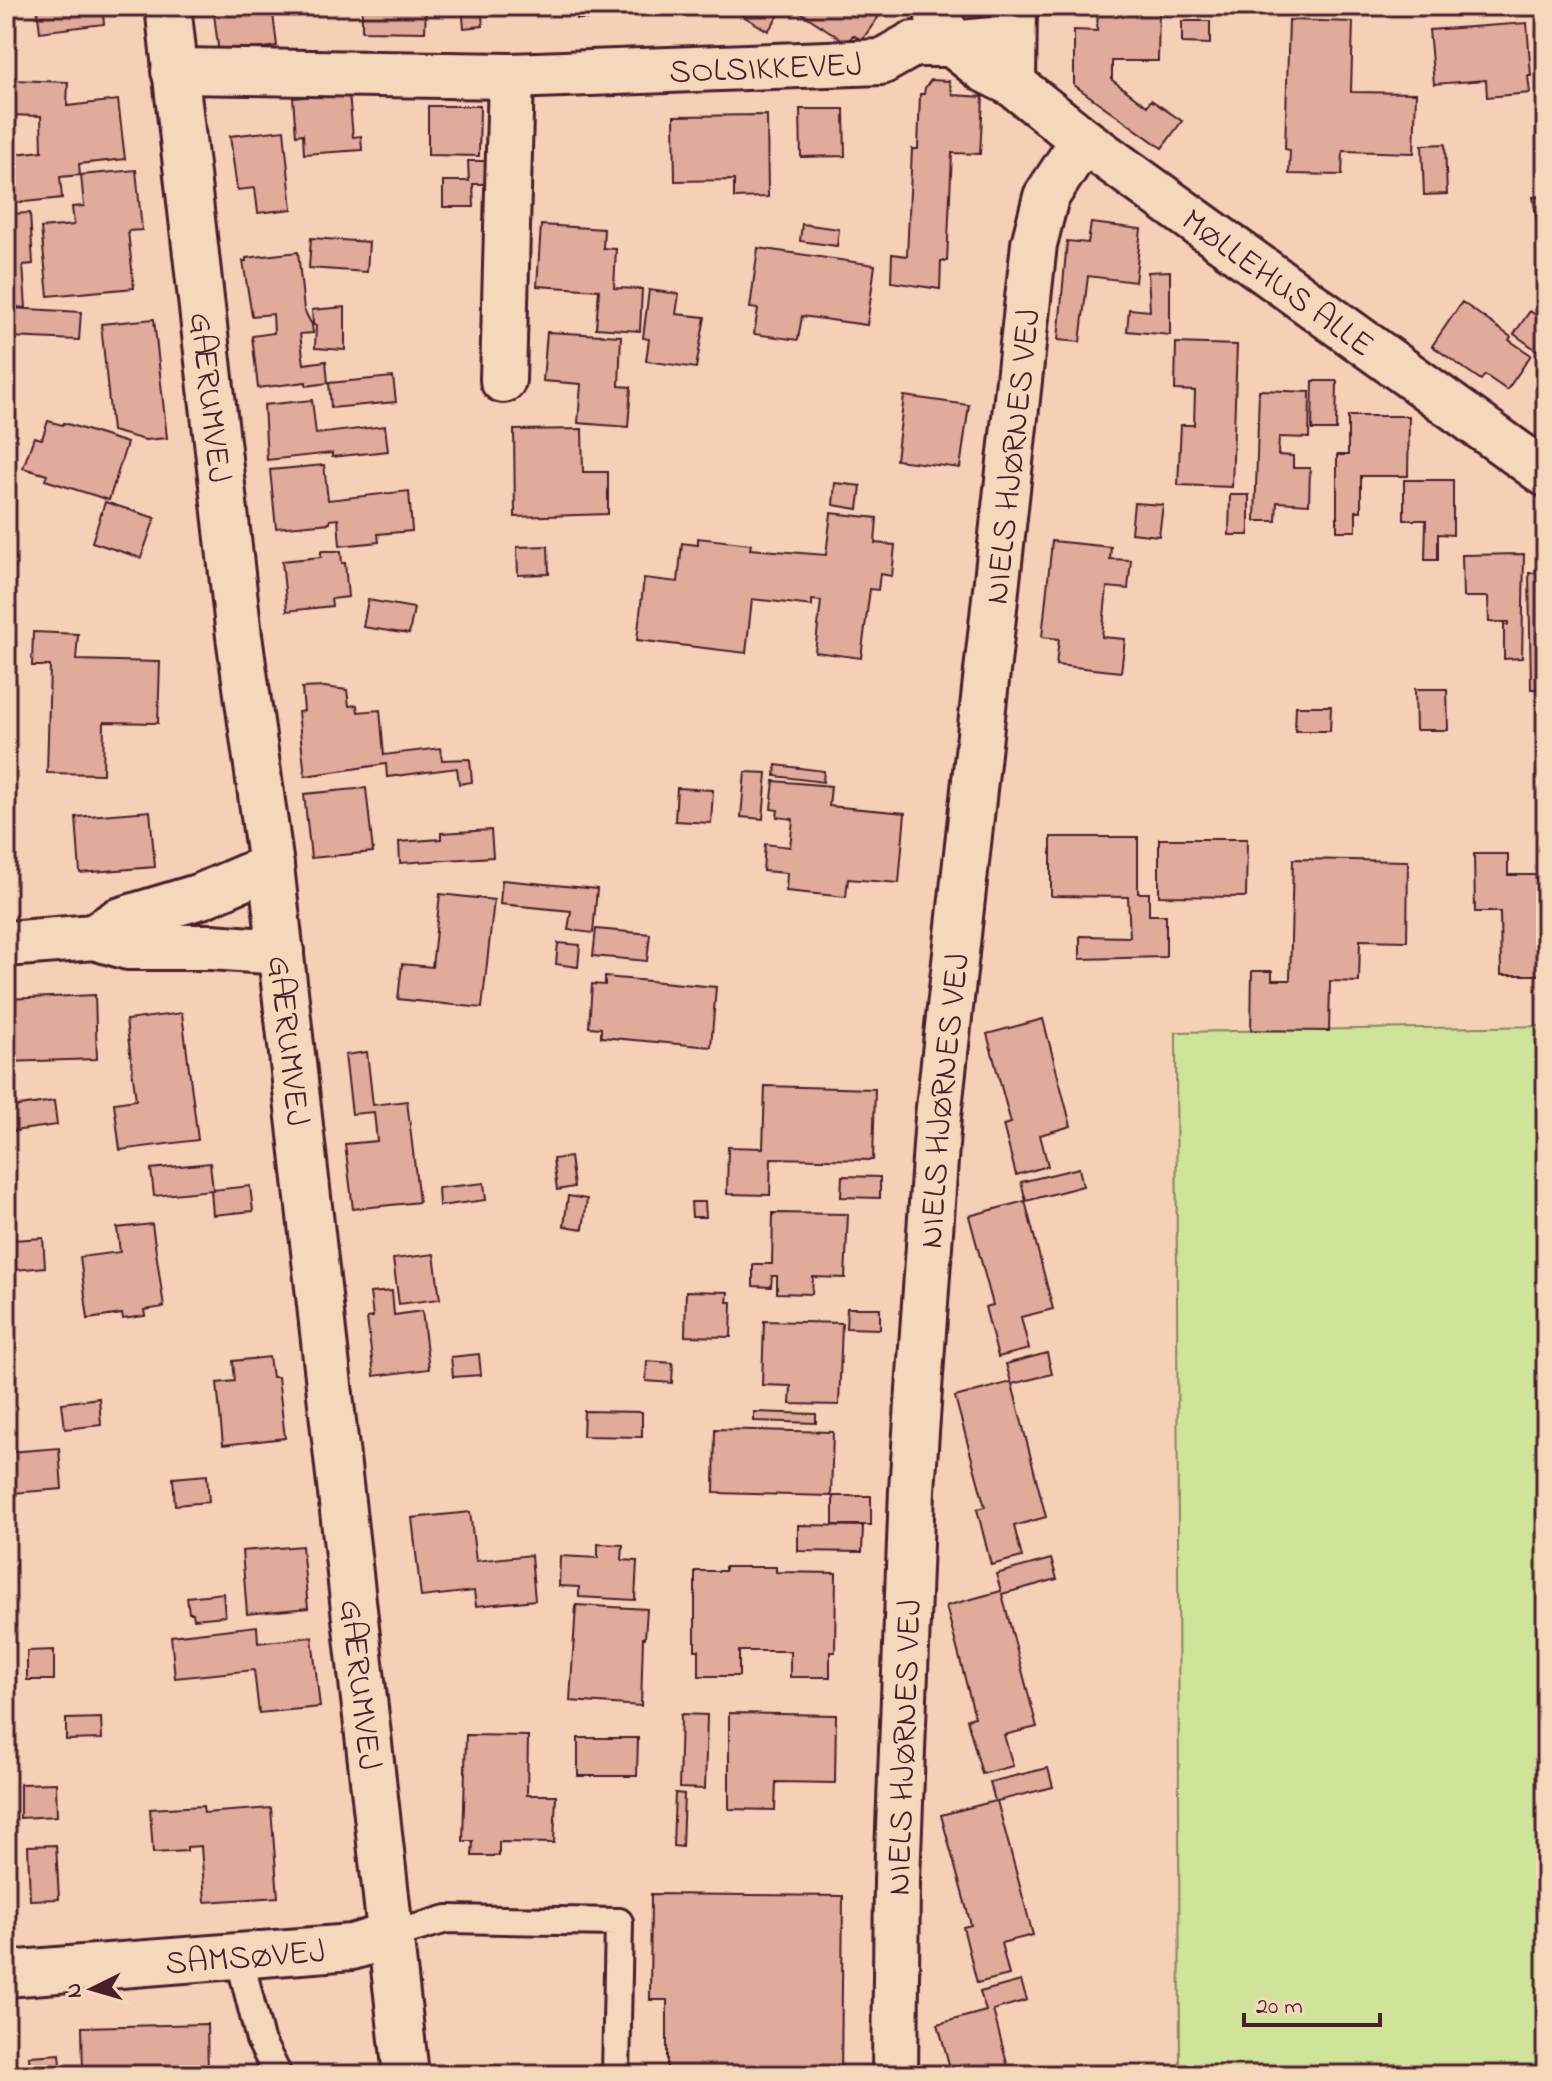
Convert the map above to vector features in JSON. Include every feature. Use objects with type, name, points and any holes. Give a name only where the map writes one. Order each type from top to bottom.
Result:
[{"type":"street","name":"GÆRUMVEJ","points":[[168,6],[239,636],[281,952],[406,2075]]},
{"type":"street","name":"SOLSIKKEVEJ","points":[[174,71],[511,76],[881,62],[945,25],[1013,22]]},
{"type":"street","points":[[1013,22],[1013,84]]},
{"type":"street","name":"MØLLEHUS ALLE","points":[[945,25],[985,70],[1013,84],[1083,140],[1546,474]]},
{"type":"street","points":[[503,380],[511,76]]},
{"type":"street","name":"NIELS HJØRNES VEJ","points":[[895,2075],[897,1880],[911,1506],[938,1117],[1034,244],[1046,197],[1083,140]]},
{"type":"street","points":[[94,937],[118,921],[201,896],[271,866]]},
{"type":"street","points":[[6,944],[94,937],[128,947],[211,947],[281,952]]},
{"type":"street","name":"SAMSØVEJ","points":[[6,1974],[352,1947],[389,1936]]},
{"type":"lane","points":[[389,1936],[447,1919],[619,1922],[616,2075]]},
{"type":"lane","points":[[239,1956],[260,2040],[278,2075]]},
{"type":"green space","points":[[1546,1026],[1546,2072],[1180,2073],[1176,1032]]},
{"type":"building","points":[[37,6],[102,6],[104,24],[40,32]]},
{"type":"building","points":[[213,6],[272,6],[277,46],[219,54]]},
{"type":"building","points":[[362,6],[426,6],[425,32],[362,31]]},
{"type":"building","points":[[462,6],[481,6],[483,26],[464,28]]},
{"type":"building","points":[[577,6],[599,6],[599,19],[577,19]]},
{"type":"building","points":[[749,6],[785,6],[768,31],[743,16]]},
{"type":"building","points":[[791,6],[872,6],[869,10],[879,16],[862,40],[853,35],[847,43]]},
{"type":"building","points":[[1098,6],[1159,6],[1158,61],[1112,61],[1112,80],[1147,106],[1151,100],[1182,121],[1162,148],[1074,85],[1074,30],[1097,31]]},
{"type":"building","points":[[1289,20],[1353,22],[1351,92],[1416,93],[1414,153],[1343,151],[1342,175],[1289,174],[1290,150],[1285,149]]},
{"type":"building","points":[[1182,21],[1210,21],[1210,44],[1182,43]]},
{"type":"building","points":[[1527,23],[1530,93],[1487,97],[1486,80],[1434,84],[1429,30]]},
{"type":"building","points":[[6,76],[12,76],[12,80],[68,82],[67,106],[118,100],[125,159],[79,164],[80,175],[60,177],[62,198],[6,204],[6,155],[42,151],[41,116],[6,115]]},
{"type":"building","points":[[931,80],[949,81],[953,95],[983,97],[980,154],[952,153],[947,261],[941,261],[940,289],[891,282],[892,254],[907,256],[912,149],[918,149],[920,94],[924,94]]},
{"type":"building","points":[[349,93],[353,137],[361,136],[362,150],[304,154],[303,134],[296,135],[293,98]]},
{"type":"building","points":[[428,106],[480,106],[479,156],[428,155]]},
{"type":"building","points":[[800,109],[844,109],[845,156],[801,157]]},
{"type":"building","points":[[767,115],[768,197],[734,198],[734,180],[675,181],[674,116]]},
{"type":"building","points":[[284,130],[292,209],[258,213],[255,188],[237,190],[230,136]]},
{"type":"building","points":[[1445,144],[1447,194],[1424,195],[1422,145]]},
{"type":"building","points":[[468,161],[485,161],[486,184],[473,184],[474,207],[443,207],[443,181],[469,181]]},
{"type":"building","points":[[136,170],[142,230],[128,231],[134,288],[48,296],[41,228],[74,225],[72,207],[84,206],[81,175]]},
{"type":"building","points":[[1546,196],[1546,246],[1541,247],[1533,197]]},
{"type":"building","points":[[30,213],[33,264],[23,265],[26,308],[6,306],[6,214]]},
{"type":"building","points":[[1091,223],[1141,229],[1135,282],[1088,276],[1080,342],[1058,340],[1067,241],[1088,243]]},
{"type":"building","points":[[802,224],[839,229],[837,246],[800,241]]},
{"type":"building","points":[[541,225],[604,229],[603,248],[616,249],[614,288],[642,289],[640,331],[596,328],[599,290],[537,286]]},
{"type":"building","points":[[311,238],[369,242],[367,272],[309,268]]},
{"type":"building","points":[[758,248],[875,265],[867,325],[802,316],[798,340],[754,334],[758,309],[750,308]]},
{"type":"building","points":[[298,252],[304,310],[313,323],[312,310],[345,307],[345,350],[315,348],[316,325],[312,325],[313,333],[300,334],[304,364],[326,361],[328,383],[306,386],[306,382],[258,388],[252,336],[274,333],[273,314],[252,316],[243,261],[246,258]]},
{"type":"building","points":[[1170,271],[1170,335],[1127,331],[1129,309],[1150,311],[1148,272]]},
{"type":"building","points":[[649,290],[679,294],[676,314],[705,317],[696,368],[646,361],[649,339],[643,338]]},
{"type":"building","points":[[1462,302],[1531,355],[1507,390],[1485,375],[1481,380],[1432,346]]},
{"type":"building","points":[[10,308],[81,312],[79,340],[9,337]]},
{"type":"building","points":[[1530,311],[1546,322],[1546,357],[1514,334]]},
{"type":"building","points":[[154,319],[167,438],[145,440],[112,431],[101,324]]},
{"type":"building","points":[[547,332],[621,336],[619,386],[631,387],[628,427],[578,423],[581,384],[543,381]]},
{"type":"building","points":[[1176,343],[1237,345],[1232,487],[1178,485],[1181,425],[1194,425],[1195,391],[1175,390]]},
{"type":"building","points":[[393,377],[396,402],[331,408],[329,383]]},
{"type":"building","points":[[1313,381],[1337,381],[1336,430],[1312,430]]},
{"type":"building","points":[[1259,390],[1310,392],[1309,438],[1279,437],[1278,455],[1293,456],[1293,468],[1310,468],[1309,504],[1277,502],[1276,521],[1255,521]]},
{"type":"building","points":[[904,396],[969,405],[960,468],[896,460]]},
{"type":"building","points":[[312,400],[316,434],[385,426],[388,451],[267,460],[264,405]]},
{"type":"building","points":[[1348,416],[1409,416],[1408,476],[1361,476],[1361,511],[1356,511],[1356,531],[1337,531],[1337,455],[1348,455]]},
{"type":"building","points":[[48,421],[127,443],[109,500],[45,480],[47,475],[23,468],[34,437],[42,439]]},
{"type":"building","points":[[582,429],[583,472],[608,472],[608,514],[515,517],[514,430]]},
{"type":"building","points":[[324,465],[328,500],[409,491],[412,531],[378,534],[379,542],[340,546],[338,519],[330,520],[330,523],[276,528],[270,470]]},
{"type":"building","points":[[1404,480],[1453,480],[1453,535],[1438,534],[1438,560],[1425,560],[1426,520],[1404,520]]},
{"type":"building","points":[[835,483],[861,486],[858,509],[833,505]]},
{"type":"building","points":[[1230,495],[1249,495],[1249,535],[1229,535]]},
{"type":"building","points":[[105,502],[155,518],[141,558],[92,542]]},
{"type":"building","points":[[1134,503],[1163,505],[1159,536],[1131,533]]},
{"type":"building","points":[[831,513],[877,518],[875,543],[895,545],[892,576],[880,574],[878,590],[870,589],[861,658],[815,652],[821,601],[812,600],[812,606],[752,599],[746,653],[637,640],[644,578],[678,582],[682,543],[698,545],[698,538],[751,544],[750,549],[826,555]]},
{"type":"building","points":[[1052,541],[1111,547],[1110,559],[1131,560],[1128,589],[1107,587],[1102,637],[1125,639],[1121,672],[1056,665],[1059,639],[1042,637]]},
{"type":"building","points":[[548,546],[549,574],[518,575],[517,547]]},
{"type":"building","points":[[321,551],[341,551],[348,597],[331,599],[332,606],[287,611],[282,561],[321,557]]},
{"type":"building","points":[[1524,554],[1522,658],[1504,659],[1504,625],[1508,622],[1489,622],[1488,597],[1463,597],[1462,555]]},
{"type":"building","points":[[1546,556],[1546,689],[1531,689],[1529,573],[1534,573]]},
{"type":"building","points":[[368,600],[414,608],[409,634],[363,627]]},
{"type":"building","points":[[33,632],[78,634],[76,660],[160,662],[158,723],[104,722],[103,774],[47,773],[50,666],[32,666]]},
{"type":"building","points":[[302,688],[347,690],[349,706],[357,705],[358,712],[380,710],[384,755],[440,748],[442,760],[470,759],[472,782],[459,784],[457,768],[387,777],[386,764],[305,776],[298,712],[304,711]]},
{"type":"building","points":[[1415,689],[1447,689],[1448,730],[1416,730]]},
{"type":"building","points":[[1296,706],[1331,706],[1330,731],[1295,731]]},
{"type":"building","points":[[776,765],[824,771],[823,782],[775,776]]},
{"type":"building","points":[[745,772],[767,773],[763,819],[741,817]]},
{"type":"building","points":[[774,781],[831,786],[829,806],[905,813],[899,883],[848,879],[846,897],[786,891],[787,873],[763,871],[765,844],[790,847],[793,819],[777,817],[778,810],[771,809]]},
{"type":"building","points":[[366,788],[373,852],[311,858],[304,794]]},
{"type":"building","points":[[677,788],[713,790],[711,823],[675,821]]},
{"type":"building","points":[[150,811],[155,867],[80,873],[76,817]]},
{"type":"building","points":[[491,830],[493,857],[400,863],[399,842],[441,839],[441,833]]},
{"type":"building","points":[[1051,837],[1138,837],[1138,893],[1149,893],[1149,915],[1166,915],[1166,957],[1080,959],[1080,936],[1130,937],[1128,897],[1051,896]]},
{"type":"building","points":[[1159,839],[1247,839],[1246,897],[1159,896]]},
{"type":"building","points":[[1474,854],[1508,854],[1508,875],[1546,875],[1546,975],[1501,975],[1500,912],[1475,912]]},
{"type":"building","points":[[1293,859],[1408,861],[1407,941],[1360,940],[1359,982],[1330,981],[1329,1031],[1251,1030],[1252,971],[1272,971],[1272,980],[1290,980]]},
{"type":"building","points":[[502,880],[597,889],[593,933],[568,930],[571,911],[500,904]]},
{"type":"building","points":[[440,894],[494,900],[482,1008],[398,999],[402,964],[432,967]]},
{"type":"building","points":[[596,929],[650,934],[647,961],[593,956]]},
{"type":"building","points":[[558,943],[580,945],[578,967],[556,964]]},
{"type":"building","points":[[605,977],[716,987],[711,1047],[601,1037],[601,1028],[589,1027],[592,984],[605,985]]},
{"type":"building","points":[[95,995],[97,1059],[6,1062],[6,999]]},
{"type":"building","points":[[182,1013],[198,1140],[120,1150],[114,1103],[136,1100],[126,1020]]},
{"type":"building","points":[[1043,1019],[1071,1126],[1040,1135],[1048,1166],[1016,1175],[1003,1125],[1011,1123],[987,1034]]},
{"type":"building","points":[[367,1052],[373,1105],[407,1101],[419,1202],[353,1209],[345,1144],[377,1141],[374,1112],[352,1114],[345,1055]]},
{"type":"building","points":[[6,1068],[12,1107],[54,1101],[57,1125],[6,1132]]},
{"type":"building","points":[[765,1086],[875,1089],[873,1160],[771,1158],[770,1195],[727,1194],[728,1147],[763,1148]]},
{"type":"building","points":[[570,1157],[574,1187],[557,1190],[553,1159]]},
{"type":"building","points":[[210,1163],[213,1190],[250,1186],[253,1211],[213,1215],[211,1190],[154,1196],[151,1169]]},
{"type":"building","points":[[1079,1168],[1083,1186],[1026,1201],[1021,1182]]},
{"type":"building","points":[[842,1176],[880,1177],[880,1198],[841,1197]]},
{"type":"building","points":[[484,1183],[486,1200],[439,1206],[438,1188]]},
{"type":"building","points":[[568,1196],[587,1199],[583,1229],[564,1226]]},
{"type":"building","points":[[1025,1201],[1053,1309],[1021,1317],[1029,1349],[998,1357],[985,1307],[993,1305],[969,1216]]},
{"type":"building","points":[[691,1202],[705,1202],[706,1217],[692,1217]]},
{"type":"building","points":[[773,1213],[848,1214],[845,1278],[813,1277],[812,1294],[777,1293],[777,1276],[772,1276],[771,1287],[753,1286],[753,1264],[772,1264]]},
{"type":"building","points":[[152,1224],[164,1307],[144,1310],[145,1316],[123,1319],[122,1314],[88,1319],[80,1257],[120,1252],[117,1228]]},
{"type":"building","points":[[43,1238],[45,1267],[16,1270],[13,1240]]},
{"type":"building","points":[[434,1254],[440,1299],[399,1304],[393,1259]]},
{"type":"building","points":[[392,1291],[394,1315],[422,1311],[429,1369],[374,1376],[367,1318],[373,1317],[370,1293]]},
{"type":"building","points":[[686,1291],[728,1292],[727,1302],[732,1302],[731,1337],[685,1336]]},
{"type":"building","points":[[847,1308],[880,1308],[880,1329],[846,1328]]},
{"type":"building","points":[[764,1321],[842,1323],[839,1405],[790,1404],[791,1386],[762,1385]]},
{"type":"building","points":[[1047,1353],[1052,1374],[1012,1384],[1046,1517],[1014,1526],[1022,1557],[991,1565],[977,1509],[985,1507],[955,1397],[1011,1382],[1006,1364]]},
{"type":"building","points":[[479,1354],[481,1375],[453,1377],[451,1357]]},
{"type":"building","points":[[269,1357],[272,1377],[278,1377],[285,1438],[223,1445],[217,1383],[235,1381],[233,1361]]},
{"type":"building","points":[[647,1361],[673,1363],[672,1383],[646,1381]]},
{"type":"building","points":[[99,1398],[101,1425],[65,1429],[62,1403]]},
{"type":"building","points":[[584,1411],[642,1412],[642,1437],[583,1436]]},
{"type":"building","points":[[754,1412],[816,1414],[816,1423],[754,1421]]},
{"type":"building","points":[[715,1429],[833,1432],[831,1496],[714,1493]]},
{"type":"building","points":[[59,1448],[62,1489],[13,1493],[10,1452]]},
{"type":"building","points":[[207,1475],[209,1502],[175,1505],[173,1478]]},
{"type":"building","points":[[833,1496],[871,1496],[871,1525],[833,1525]]},
{"type":"building","points":[[470,1512],[476,1561],[531,1555],[535,1600],[476,1606],[474,1591],[421,1597],[412,1518]]},
{"type":"building","points":[[798,1525],[863,1526],[862,1552],[798,1551]]},
{"type":"building","points":[[598,1544],[623,1545],[622,1560],[637,1561],[635,1600],[579,1597],[579,1587],[559,1586],[560,1556],[598,1558]]},
{"type":"building","points":[[302,1546],[308,1608],[247,1614],[242,1551]]},
{"type":"building","points":[[1051,1559],[1057,1579],[1002,1594],[1037,1727],[1004,1735],[1013,1766],[982,1774],[967,1719],[975,1717],[946,1606],[1001,1591],[996,1574]]},
{"type":"building","points":[[725,1567],[776,1567],[776,1572],[836,1573],[835,1652],[830,1652],[830,1677],[790,1677],[790,1651],[739,1651],[739,1676],[699,1676],[699,1650],[695,1650],[695,1571],[725,1571]]},
{"type":"building","points":[[223,1593],[225,1616],[194,1619],[193,1613],[189,1613],[187,1597]]},
{"type":"building","points":[[576,1605],[647,1609],[641,1706],[570,1701]]},
{"type":"building","points":[[257,1626],[258,1643],[312,1637],[320,1707],[259,1713],[254,1670],[175,1678],[171,1636]]},
{"type":"building","points":[[54,1650],[54,1680],[27,1680],[27,1651]]},
{"type":"building","points":[[729,1713],[836,1715],[835,1783],[776,1782],[775,1810],[729,1809]]},
{"type":"building","points":[[681,1714],[707,1715],[705,1789],[679,1788]]},
{"type":"building","points":[[101,1718],[102,1739],[66,1740],[66,1719]]},
{"type":"building","points":[[466,1735],[528,1736],[527,1795],[556,1795],[554,1843],[499,1842],[499,1856],[472,1856],[473,1841],[463,1841]]},
{"type":"building","points":[[578,1738],[638,1738],[637,1776],[578,1776]]},
{"type":"building","points":[[1048,1768],[1053,1787],[997,1801],[1033,1935],[1001,1943],[1009,1975],[977,1983],[963,1927],[971,1925],[941,1815],[995,1801],[990,1782]]},
{"type":"building","points":[[56,1783],[57,1816],[20,1818],[20,1784]]},
{"type":"building","points":[[675,1793],[684,1794],[682,1847],[673,1846]]},
{"type":"building","points":[[203,1806],[204,1813],[271,1808],[278,1897],[205,1902],[201,1846],[187,1847],[187,1851],[153,1853],[150,1809]]},
{"type":"building","points":[[56,1845],[59,1899],[30,1900],[28,1846]]},
{"type":"building","points":[[651,1894],[843,1896],[841,2075],[667,2075],[667,2000],[650,2000]]},
{"type":"building","points":[[1021,1981],[1027,2000],[993,2010],[1010,2075],[952,2075],[938,2024],[986,2011],[980,1992]]},
{"type":"building","points":[[207,2024],[208,2075],[83,2075],[82,2027]]},
{"type":"building","points":[[60,2054],[62,2075],[30,2075],[29,2056]]}]
